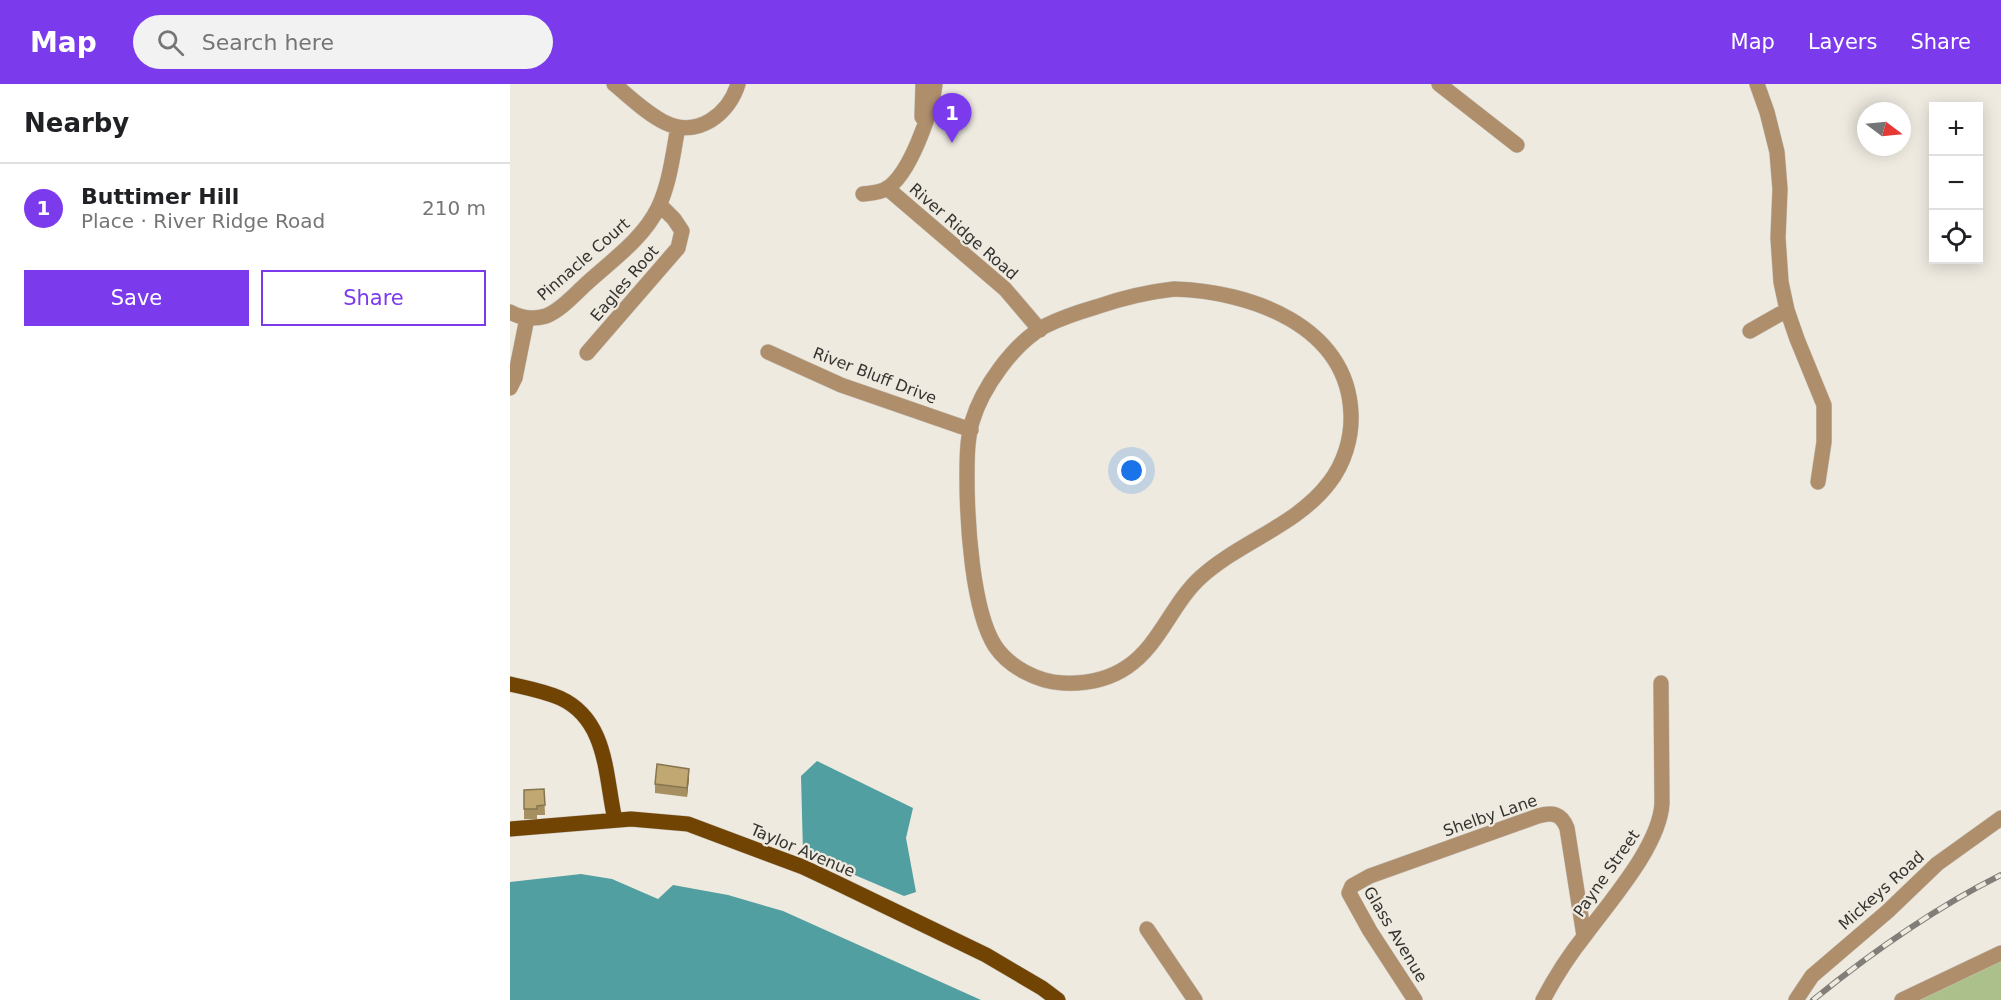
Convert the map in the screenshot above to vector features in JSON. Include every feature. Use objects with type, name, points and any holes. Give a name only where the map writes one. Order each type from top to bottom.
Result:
[{"type":"main road","points":[[510,684],[562,699],[583,714],[591,724],[604,755],[615,820]]},
{"type":"main road","name":"Taylor Avenue","points":[[510,829],[615,820],[688,824],[803,867],[986,955],[1058,1000]]},
{"type":"street","points":[[614,84],[667,124],[684,128],[701,126],[713,120],[724,111],[736,92],[738,84]]},
{"type":"street","name":"River Ridge Road","points":[[921,132],[923,84]]},
{"type":"street","name":"River Ridge Road","points":[[863,195],[887,188],[897,179],[912,155],[931,104],[935,84]]},
{"type":"street","points":[[1439,84],[1517,145]]},
{"type":"street","points":[[1759,85],[1777,152],[1780,189],[1778,262],[1787,310],[1824,405],[1824,442],[1818,482]]},
{"type":"street","name":"Pinnacle Court","points":[[510,312],[526,318],[537,318],[549,314],[566,302],[639,236],[660,205],[678,127]]},
{"type":"street","name":"River Ridge Road","points":[[887,188],[1005,289],[1040,330]]},
{"type":"street","name":"Eagles Root","points":[[587,353],[678,248],[682,231],[660,205]]},
{"type":"street","points":[[1197,290],[1228,295],[1266,307],[1286,317],[1320,342],[1342,372],[1349,396],[1351,414],[1344,456],[1333,479],[1314,500],[1281,524],[1227,556],[1197,580],[1179,602],[1154,640],[1131,665],[1117,674],[1087,682],[1056,683],[1029,674],[1007,658],[993,642],[980,603],[970,542],[967,467],[971,430],[977,407],[995,376],[1017,350],[1040,330],[1079,312],[1152,291],[1197,290]]},
{"type":"street","points":[[1750,332],[1787,310]]},
{"type":"street","points":[[510,388],[526,318]]},
{"type":"street","name":"River Bluff Drive","points":[[768,352],[841,385],[971,430]]},
{"type":"street","name":"Payne Street","points":[[1543,1000],[1584,936],[1651,843],[1659,823],[1662,803],[1661,683]]},
{"type":"street","name":"Shelby Lane","points":[[1351,887],[1383,871],[1538,816],[1553,814],[1564,820],[1567,828],[1584,936]]},
{"type":"street","name":"Mickeys Road","points":[[1796,1000],[1812,976],[1888,911],[1937,864],[2001,818]]},
{"type":"street","name":"Glass Avenue","points":[[1351,887],[1349,892],[1354,903],[1415,1000]]},
{"type":"street","points":[[1147,929],[1196,1000]]},
{"type":"street","points":[[1902,1000],[2001,953]]},
{"type":"green space","points":[[2001,956],[2001,1000],[1902,1000]]},
{"type":"water","points":[[817,761],[913,808],[906,838],[916,892],[904,896],[803,853],[801,776]]},
{"type":"water","points":[[581,874],[612,879],[658,899],[673,885],[728,895],[783,911],[981,1000],[510,1000],[510,882]]},
{"type":"building","points":[[657,764],[689,769],[687,788],[655,784]]},
{"type":"building","points":[[544,789],[545,805],[537,806],[537,809],[524,809],[524,790]]},
{"type":"railway","points":[[1813,1000],[1857,965],[1903,933],[1951,902],[2001,875]]},
{"type":"place","name":"Buttimer Hill","points":[[952,143]]}]
